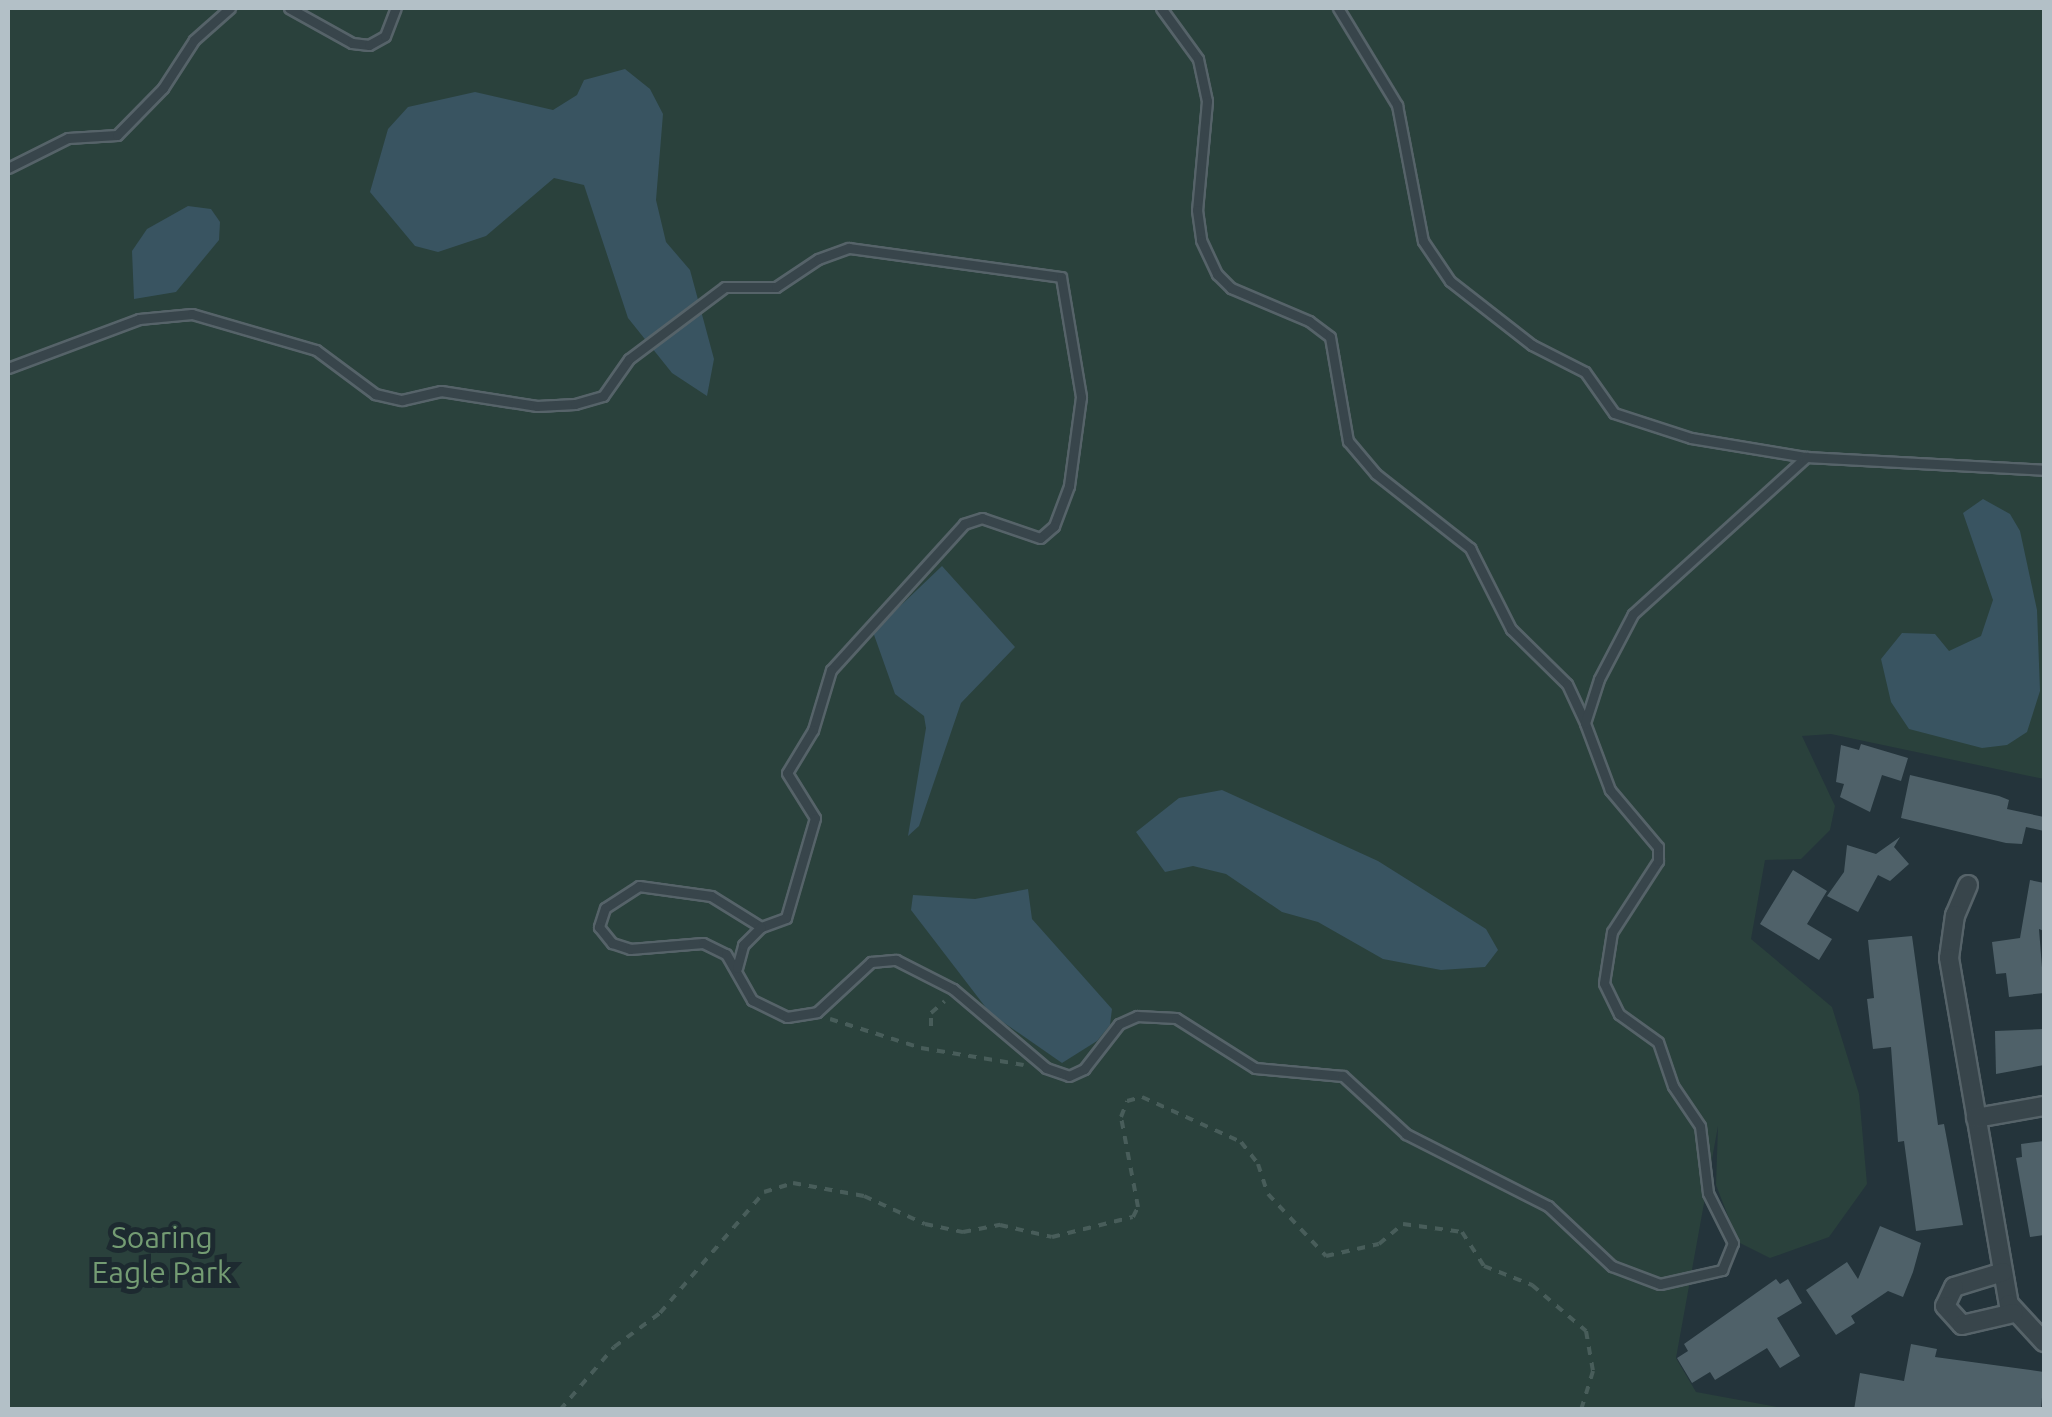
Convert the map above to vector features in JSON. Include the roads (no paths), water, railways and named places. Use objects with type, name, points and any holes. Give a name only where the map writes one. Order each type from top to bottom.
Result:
[{"type":"street","points":[[1968,886],[1955,915],[1949,958],[2003,1272],[2014,1313],[2044,1342]]},
{"type":"street","points":[[1976,1118],[2044,1106]]},
{"type":"street","points":[[2003,1272],[1954,1287],[1947,1313],[1969,1325],[2014,1313]]},
{"type":"lane","points":[[8,168],[68,138],[116,135],[163,88],[194,40],[230,8]]},
{"type":"lane","points":[[289,8],[352,43],[369,45],[385,36],[396,8]]},
{"type":"lane","points":[[761,927],[712,896],[679,888],[639,886],[605,908],[599,927],[612,943],[630,949],[703,943],[726,954],[752,1000],[765,1011],[788,1017],[817,1012],[871,962],[896,960],[953,989],[1046,1068],[1068,1076],[1084,1069],[1119,1024],[1138,1016],[1176,1018],[1255,1068],[1343,1076],[1422,1144],[1548,1206],[1612,1266],[1660,1284],[1722,1270],[1734,1243],[1708,1193],[1700,1126],[1673,1086],[1658,1042],[1619,1014],[1604,983],[1612,932],[1658,861],[1658,846],[1610,790],[1567,684],[1511,629],[1470,548],[1376,474],[1348,441],[1330,337],[1309,321],[1231,288],[1218,274],[1201,240],[1197,210],[1207,101],[1198,59],[1161,8]]},
{"type":"lane","points":[[1338,8],[1396,105],[1423,241],[1450,281],[1532,345],[1585,372],[1614,413],[1691,438],[1806,457],[2044,470]]},
{"type":"lane","points":[[8,368],[139,319],[192,314],[316,350],[375,394],[402,400],[441,391],[537,406],[575,404],[603,396],[629,359],[725,286],[776,287],[818,259],[849,248],[1062,277],[1079,380],[1069,486],[1054,526],[1040,538],[982,518],[964,524],[831,670],[812,730],[787,773],[815,818],[798,887],[786,918],[761,927],[744,945],[737,971]]},
{"type":"lane","points":[[1585,722],[1598,679],[1634,614],[1806,457]]},
{"type":"water","points":[[625,69],[650,89],[663,114],[656,200],[666,242],[690,270],[714,359],[707,396],[672,373],[628,318],[584,185],[554,178],[486,236],[438,252],[415,246],[370,192],[388,129],[408,107],[475,92],[553,110],[577,95],[584,80]]},
{"type":"water","points":[[188,206],[211,209],[220,222],[219,240],[176,292],[134,299],[132,251],[147,229]]},
{"type":"water","points":[[1983,499],[2010,514],[2020,531],[2037,610],[2040,691],[2027,732],[2007,745],[1982,748],[1909,729],[1891,702],[1881,659],[1902,633],[1935,634],[1949,651],[1981,636],[1993,600],[1963,513]]},
{"type":"water","points":[[942,566],[1015,647],[961,703],[919,826],[908,836],[926,728],[924,716],[895,694],[873,632]]},
{"type":"water","points":[[1222,790],[1378,861],[1486,929],[1498,950],[1485,967],[1441,970],[1383,959],[1318,922],[1282,912],[1226,874],[1193,866],[1165,872],[1136,832],[1179,798]]},
{"type":"water","points":[[1028,889],[1032,919],[1112,1009],[1110,1025],[1097,1041],[1062,1063],[990,1013],[911,910],[913,895],[975,899]]},
{"type":"park label","name":"Soaring Eagle Park","points":[[162,1254]]}]
